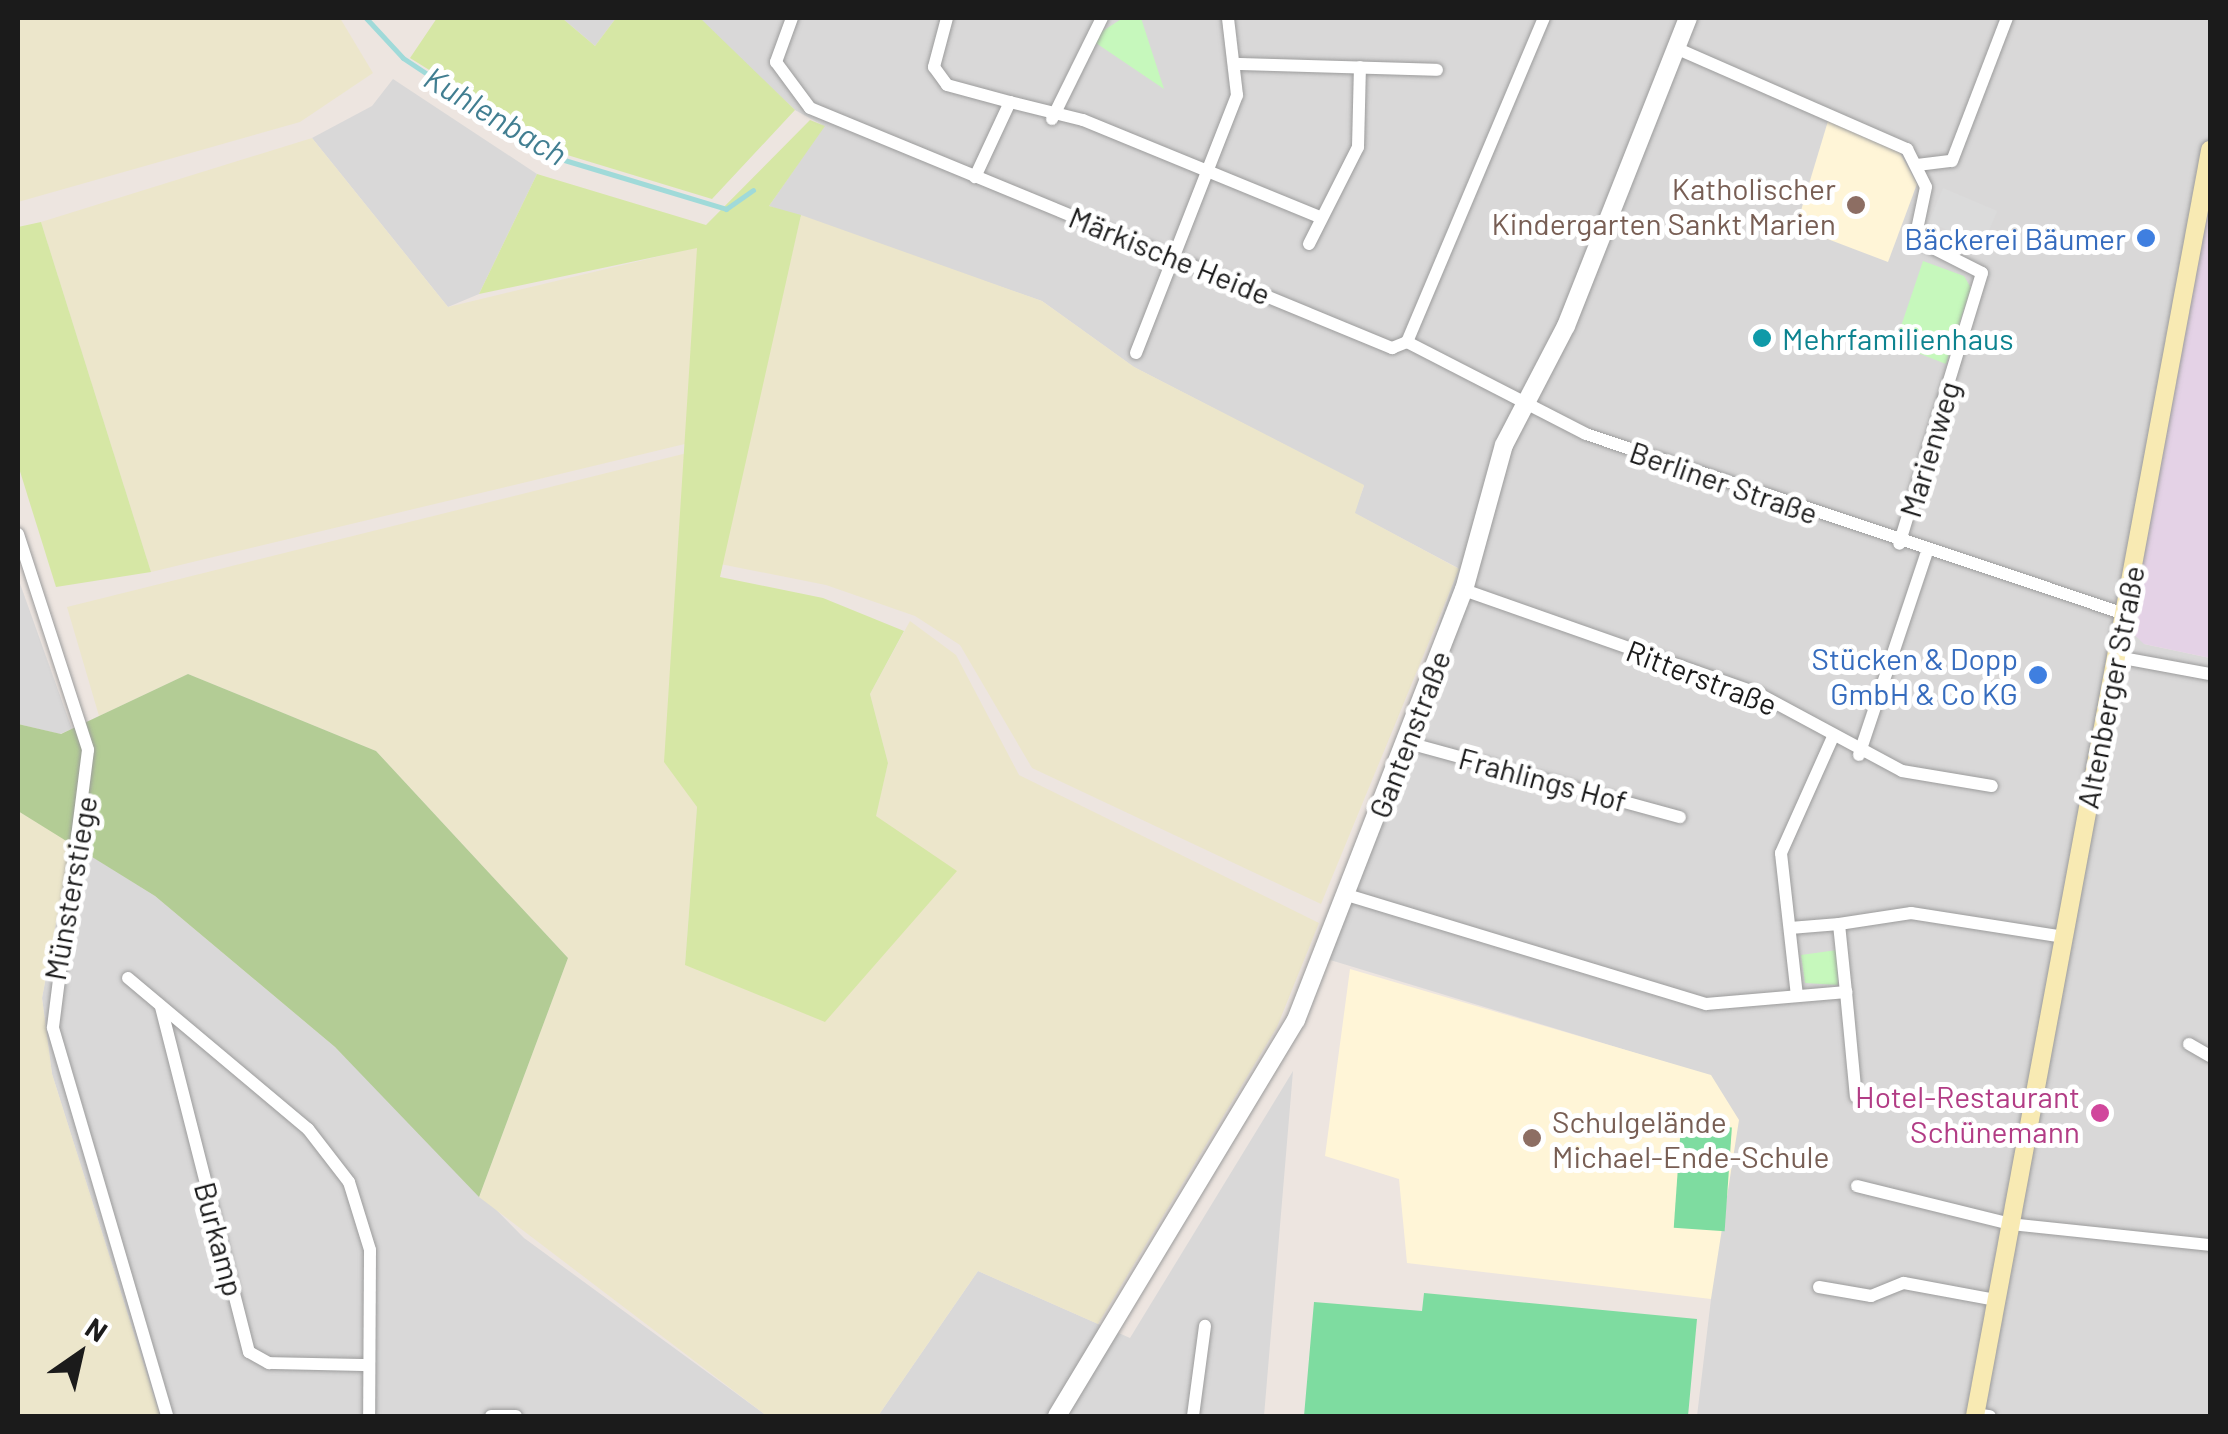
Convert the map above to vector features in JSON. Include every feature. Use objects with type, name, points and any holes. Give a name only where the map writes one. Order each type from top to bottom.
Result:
[{"type":"main road","name":"Altenberger Straße","points":[[1980,1416],[1996,1300],[2210,150]]},
{"type":"street","name":"Märkische Heide","points":[[792,18],[776,62],[810,108],[1392,348],[1407,342],[1524,403]]},
{"type":"street","points":[[947,18],[935,43],[940,76],[977,98],[1010,102],[1052,119],[1083,120],[1320,217]]},
{"type":"street","points":[[1052,119],[1102,18]]},
{"type":"street","points":[[1136,353],[1208,170],[1238,64],[1228,18]]},
{"type":"street","points":[[1407,342],[1544,18]]},
{"type":"street","name":"Gantenstraße","points":[[1058,1416],[1281,1050],[1347,896],[1464,590],[1524,403],[1566,326],[1680,50],[1688,18]]},
{"type":"street","points":[[1680,50],[1892,138],[1917,165],[1952,161],[2007,18]]},
{"type":"street","points":[[1238,64],[1438,70]]},
{"type":"street","points":[[1308,244],[1320,217],[1336,203],[1358,147],[1360,67]]},
{"type":"street","points":[[975,176],[1010,102]]},
{"type":"street","name":"Marienweg","points":[[1899,544],[1982,273],[1915,238],[1926,187],[1917,165]]},
{"type":"street","name":"Berliner Straße","points":[[1524,403],[1586,434],[1926,555],[2124,614]]},
{"type":"street","name":"Münsterstiege","points":[[18,534],[88,750],[53,1028],[167,1416]]},
{"type":"street","points":[[1859,755],[1926,555]]},
{"type":"street","name":"Ritterstraße","points":[[1464,590],[1759,694],[1859,755],[1992,786]]},
{"type":"street","points":[[2117,657],[2210,674]]},
{"type":"street","points":[[1797,996],[1781,853],[1832,738]]},
{"type":"street","name":"Frahlings Hof","points":[[1405,742],[1680,817]]},
{"type":"street","points":[[1347,896],[1687,998],[1723,1005],[1846,992]]},
{"type":"street","points":[[1790,928],[1911,913],[2064,938]]},
{"type":"street","points":[[1839,924],[1856,1097]]},
{"type":"street","points":[[128,978],[308,1128],[349,1182],[370,1250],[369,1416]]},
{"type":"street","name":"Burkamp","points":[[162,1007],[250,1352],[270,1363],[368,1365]]},
{"type":"street","points":[[2189,1044],[2210,1056]]},
{"type":"street","points":[[1857,1186],[2010,1224],[2210,1244]]},
{"type":"street","points":[[1819,1287],[1871,1296],[1904,1283],[1996,1300]]},
{"type":"street","points":[[1192,1416],[1205,1326]]},
{"type":"street","points":[[491,1416],[516,1416]]},
{"type":"shaded area","points":[[18,18],[340,18],[373,73],[300,122],[18,202]]},
{"type":"shaded area","points":[[562,18],[616,18],[595,46]]},
{"type":"shaded area","points":[[2210,18],[2210,200],[2144,644],[2210,658],[2210,1416],[1697,1416],[1711,1299],[1711,1076],[1327,959],[1458,568],[1354,513],[1364,486],[1134,367],[1042,301],[769,206],[824,126],[795,110],[699,20]]},
{"type":"shaded area","points":[[393,79],[537,174],[479,294],[448,307],[312,138],[372,106]]},
{"type":"shaded area","name":"Katholischer Kindergarten Sankt Marien","points":[[1828,121],[1900,153],[1917,184],[1888,262],[1796,227]]},
{"type":"shaded area","points":[[312,138],[448,307],[698,247],[689,443],[151,572],[41,222]]},
{"type":"shaded area","points":[[1943,188],[1997,211],[1983,245],[1929,222]]},
{"type":"shaded area","points":[[2203,199],[2210,200],[2210,658],[2144,644],[2124,625]]},
{"type":"shaded area","points":[[801,215],[1042,301],[1134,367],[1364,485],[1355,513],[1459,569],[1321,904],[1032,768],[960,645],[915,616],[826,585],[720,564]]},
{"type":"shaded area","points":[[687,453],[665,761],[697,807],[685,965],[956,871],[875,817],[888,763],[870,694],[910,621],[956,655],[1019,775],[1319,923],[1277,1027],[1098,1324],[978,1271],[878,1416],[767,1416],[479,1197],[568,958],[376,751],[188,674],[99,716],[67,607]]},
{"type":"shaded area","points":[[18,578],[72,729],[60,734],[18,724]]},
{"type":"shaded area","points":[[18,811],[71,843],[42,998],[52,1074],[160,1416],[18,1416]]},
{"type":"shaded area","points":[[71,843],[155,896],[335,1047],[524,1238],[767,1416],[160,1416],[52,1074],[42,998]]},
{"type":"shaded area","name":"Schulgelände Michael-Ende-Schule","points":[[1350,969],[1711,1075],[1739,1120],[1711,1299],[1407,1263],[1399,1179],[1325,1156]]},
{"type":"shaded area","points":[[1293,1071],[1264,1416],[878,1416],[978,1271],[1130,1338]]},
{"type":"green space","points":[[437,18],[562,18],[595,46],[616,18],[700,18],[795,110],[712,199],[564,154],[410,58]]},
{"type":"green space","points":[[1123,18],[1141,18],[1164,89],[1090,39]]},
{"type":"green space","points":[[810,120],[825,126],[769,206],[801,215],[720,577],[823,598],[904,631],[870,694],[888,763],[876,816],[957,871],[825,1022],[685,965],[697,807],[664,762],[697,248],[479,294],[537,174],[706,225]]},
{"type":"green space","points":[[41,222],[151,572],[56,587],[18,465],[18,227]]},
{"type":"green space","points":[[1923,261],[1964,276],[1971,288],[1946,364],[1895,344]]},
{"type":"green space","points":[[188,674],[376,751],[568,958],[479,1197],[335,1047],[155,896],[18,811],[18,724],[61,734]]},
{"type":"green space","points":[[1837,950],[1838,985],[1805,983],[1801,955]]},
{"type":"green space","points":[[1681,1124],[1732,1128],[1725,1231],[1674,1228]]},
{"type":"green space","points":[[1424,1293],[1697,1319],[1688,1416],[1304,1416],[1314,1302],[1422,1311]]},
{"type":"waterway","name":"Kuhlenbach","points":[[366,18],[403,58],[551,156],[726,209],[753,190]]},
{"type":"place","name":"Katholischer Kindergarten Sankt Marien","points":[[1856,205]]},
{"type":"place","name":"Bäckerei Bäumer","points":[[2146,238]]},
{"type":"place","name":"Mehrfamilienhaus","points":[[1762,338]]},
{"type":"place","name":"Stücken & Dopp GmbH & Co KG","points":[[2038,675]]},
{"type":"place","name":"Hotel-Restaurant Schünemann","points":[[2100,1113]]},
{"type":"place","name":"Schulgelände Michael-Ende-Schule","points":[[1532,1138]]}]
